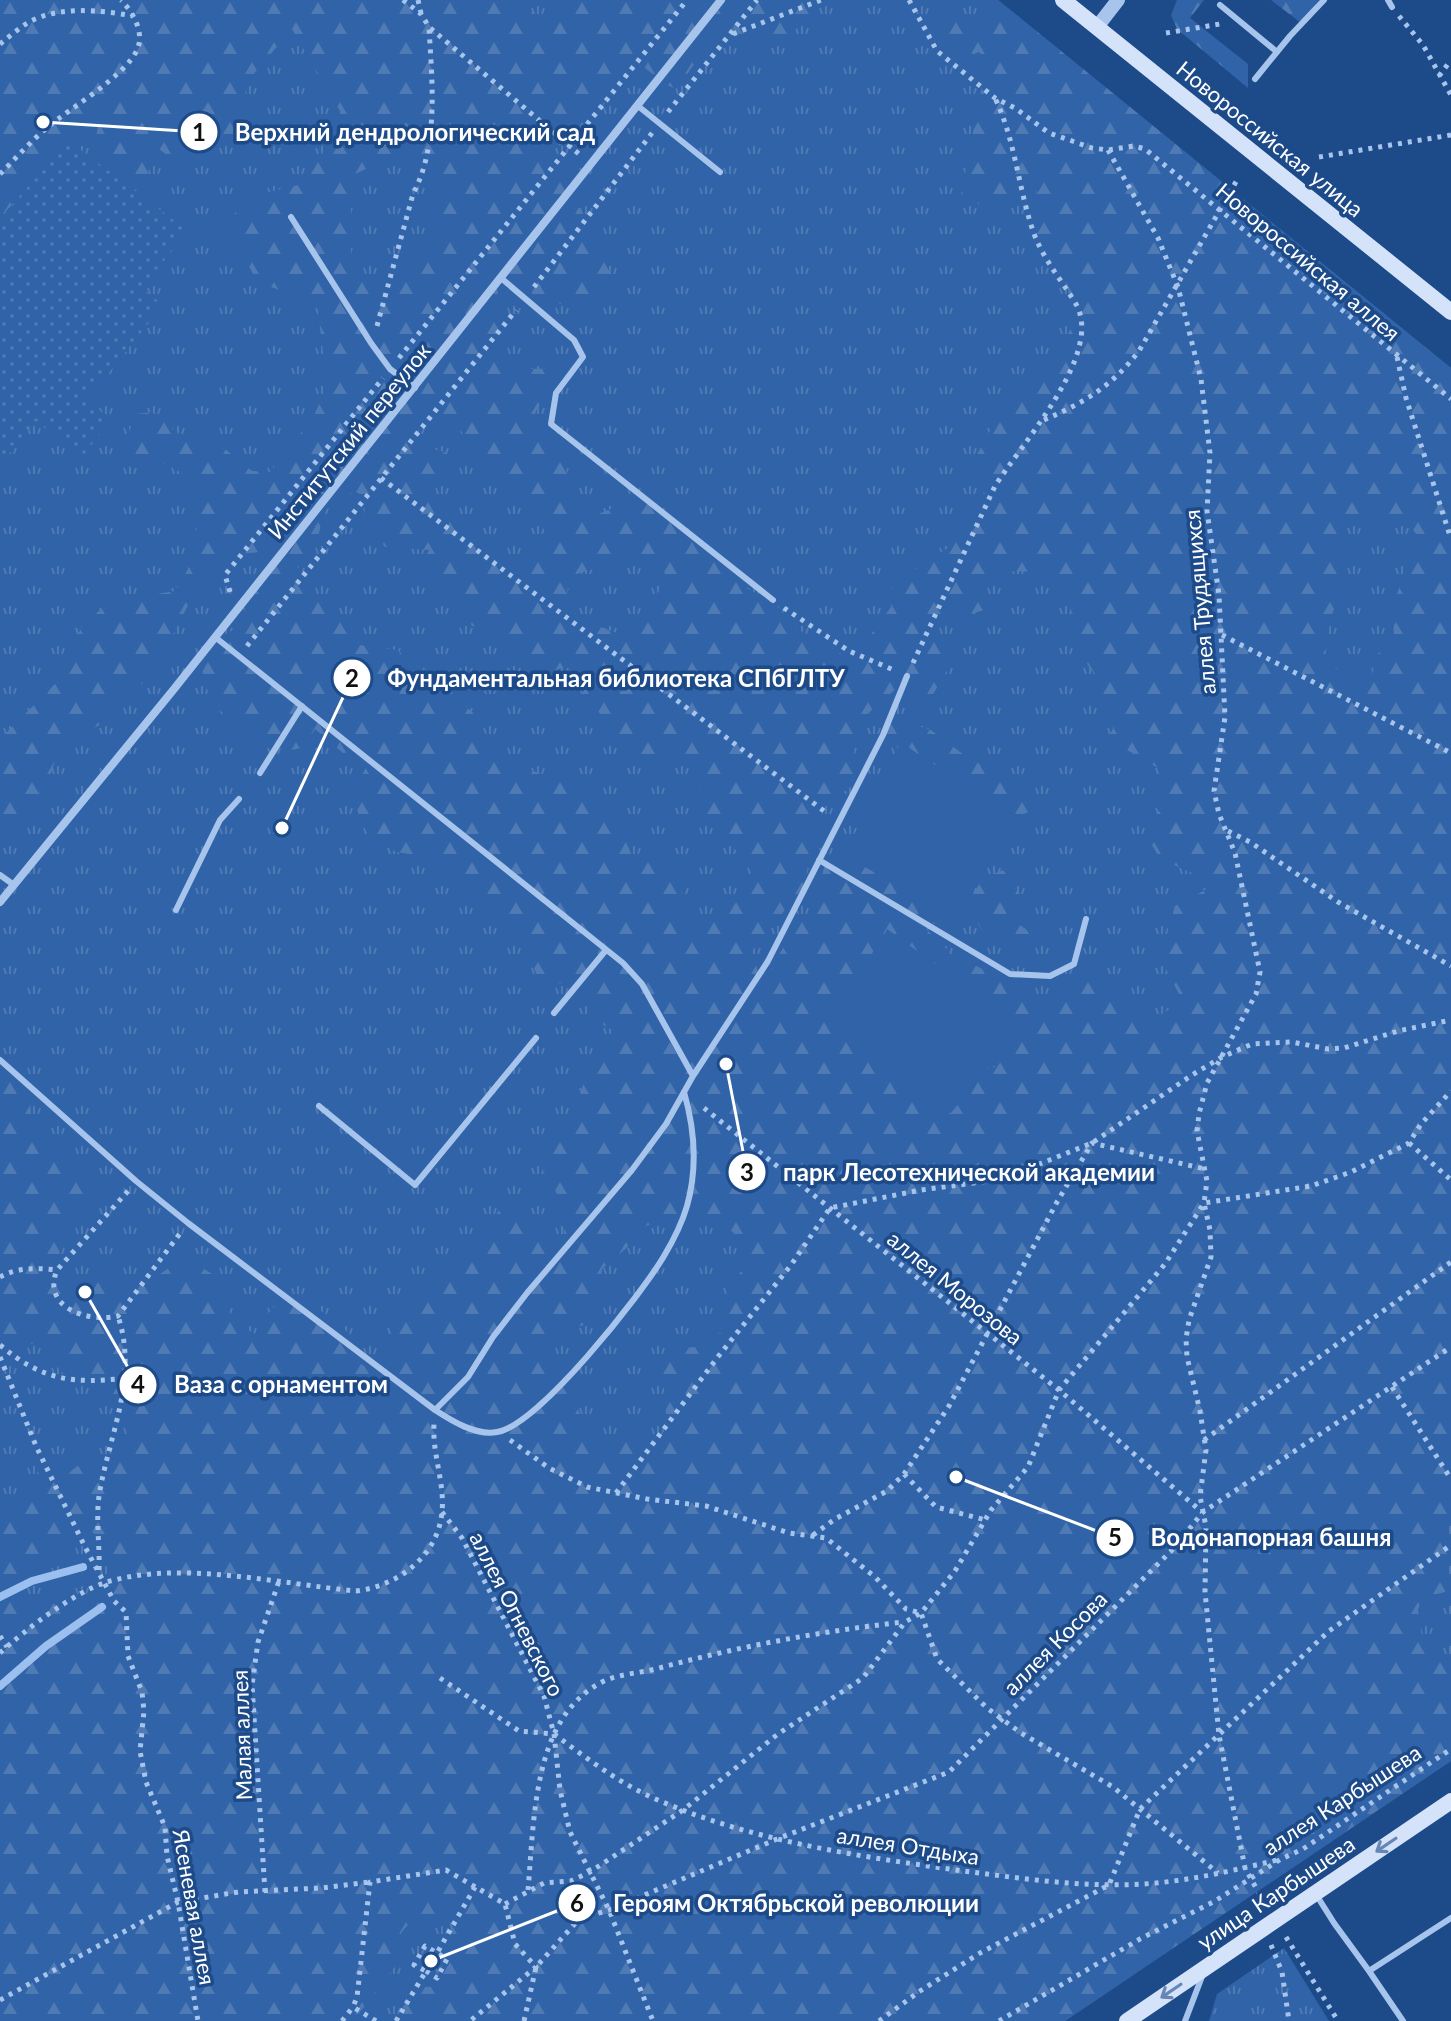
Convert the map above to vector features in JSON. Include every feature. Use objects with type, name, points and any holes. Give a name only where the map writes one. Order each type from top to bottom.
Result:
[{"type":"main road","name":"Новороссийская улица","points":[[1063,0],[1451,312]]},
{"type":"main road","name":"улица Карбышева","points":[[1127,2021],[1451,1801]]},
{"type":"street","name":"Институтский переулок","points":[[0,902],[415,388],[721,0]]},
{"type":"street","points":[[1097,27],[1118,0]]},
{"type":"lane","points":[[1255,79],[1324,0]]},
{"type":"lane","points":[[1220,5],[1277,52]]},
{"type":"lane","points":[[638,106],[720,172]]},
{"type":"lane","points":[[291,217],[371,343],[390,369],[415,388]]},
{"type":"lane","points":[[501,278],[574,340],[583,357],[556,393],[551,424],[773,600]]},
{"type":"lane","points":[[215,637],[606,950],[642,984],[693,1076]]},
{"type":"lane","points":[[435,1410],[468,1377],[493,1337],[527,1293],[632,1170],[666,1124],[693,1076],[768,961],[883,735],[907,676]]},
{"type":"lane","points":[[260,773],[302,706]]},
{"type":"lane","points":[[176,910],[220,820],[239,799]]},
{"type":"lane","points":[[819,860],[1010,974],[1050,976],[1074,964],[1086,919]]},
{"type":"lane","points":[[0,875],[14,885]]},
{"type":"lane","points":[[554,1013],[606,950]]},
{"type":"lane","points":[[319,1106],[415,1185],[536,1038]]},
{"type":"lane","points":[[0,1060],[188,1223],[435,1410],[453,1422],[487,1433],[500,1432],[520,1423],[553,1394],[631,1302],[663,1257],[687,1207],[695,1163],[695,1136],[684,1092]]},
{"type":"lane","points":[[1316,1893],[1403,2021]]},
{"type":"lane","points":[[1369,1971],[1451,1918]]},
{"type":"lane","points":[[1185,2021],[1206,1967]]},
{"type":"path","points":[[0,174],[48,127],[109,81],[131,59],[139,41],[133,16],[121,0]]},
{"type":"path","points":[[403,0],[421,14]]},
{"type":"path","points":[[418,0],[421,14],[429,27],[614,184]]},
{"type":"path","points":[[236,611],[225,575],[687,0]]},
{"type":"path","points":[[239,656],[524,299],[757,0]]},
{"type":"path","points":[[729,35],[821,0]]},
{"type":"path","points":[[909,0],[937,51],[995,98],[1015,108],[1049,133],[1076,144],[1108,150]]},
{"type":"path","points":[[1390,3],[1423,45],[1451,95]]},
{"type":"path","points":[[0,44],[30,22],[44,16],[96,11],[133,16]]},
{"type":"path","points":[[1166,33],[1239,21]]},
{"type":"path","points":[[371,343],[413,194],[422,177],[428,153],[432,81],[429,27]]},
{"type":"path","points":[[1439,76],[1451,60]]},
{"type":"path","points":[[773,600],[849,651],[907,676],[995,486],[1043,421],[1077,354],[1082,331],[1080,312],[1039,246],[1011,139],[995,98]]},
{"type":"path","points":[[1319,157],[1451,135]]},
{"type":"path","name":"Новороссийская аллея","points":[[1108,150],[1134,146],[1145,149],[1451,399]]},
{"type":"path","name":"аллея Трудящихся","points":[[1108,150],[1153,226],[1178,287],[1201,379],[1210,453],[1207,511],[1222,635],[1225,717],[1214,791],[1237,864],[1260,972],[1256,994],[1207,1083],[1199,1114],[1197,1131],[1205,1169],[1204,1203],[1210,1230],[1211,1257],[1189,1320],[1186,1339],[1204,1440],[1205,1461],[1200,1496],[1206,1527],[1205,1605],[1219,1735],[1245,1868],[1270,1912]]},
{"type":"path","points":[[1043,421],[1088,399],[1119,376],[1139,351],[1178,287],[1237,180]]},
{"type":"path","points":[[1397,356],[1406,398],[1451,539]]},
{"type":"path","points":[[381,478],[839,821]]},
{"type":"path","points":[[1222,635],[1451,753]]},
{"type":"path","points":[[1227,830],[1250,842],[1338,902],[1451,966]]},
{"type":"path","points":[[616,1493],[791,1265],[830,1208],[1006,1177],[1092,1143],[1222,1057],[1263,1043],[1292,1042],[1328,1049],[1344,1048],[1398,1031],[1451,1020]]},
{"type":"path","points":[[528,1890],[539,1785],[554,1734],[565,1715],[586,1691],[614,1677],[781,1639],[905,1622],[921,1613],[961,1562],[998,1500],[1028,1467],[1059,1390],[1165,1264],[1204,1203],[1311,1186],[1351,1172],[1409,1143],[1421,1124],[1451,1091]]},
{"type":"path","name":"аллея Морозова","points":[[684,1092],[1059,1390],[1203,1512]]},
{"type":"path","points":[[1092,1143],[1205,1169]]},
{"type":"path","points":[[812,1536],[835,1519],[887,1491],[904,1474],[949,1406],[1057,1202],[1092,1143]]},
{"type":"path","points":[[1409,1143],[1451,1180]]},
{"type":"path","points":[[136,1181],[57,1270],[58,1298],[67,1308],[93,1319],[118,1316],[188,1223]]},
{"type":"path","points":[[1204,1440],[1451,1262]]},
{"type":"path","points":[[0,1277],[24,1269],[57,1270]]},
{"type":"path","points":[[99,1572],[100,1490],[127,1378],[118,1316]]},
{"type":"path","points":[[0,1345],[29,1365],[66,1380],[81,1382],[127,1378]]},
{"type":"path","name":"аллея Косова","points":[[470,2021],[536,1967],[579,1919],[609,1910],[777,1839],[949,1772],[1051,1667],[1173,1549],[1203,1512],[1451,1347]]},
{"type":"path","points":[[0,1357],[36,1446],[104,1583]]},
{"type":"path","points":[[1392,1387],[1451,1479]]},
{"type":"path","points":[[0,1653],[46,1617],[104,1583],[126,1578],[200,1574],[356,1591],[380,1586],[415,1566],[428,1551],[438,1531],[442,1512],[433,1442],[435,1410]]},
{"type":"path","points":[[500,1432],[570,1480],[616,1493],[706,1506],[789,1533],[826,1538],[875,1577],[906,1609],[921,1613]]},
{"type":"path","points":[[904,1474],[936,1507],[986,1520]]},
{"type":"path","name":"аллея Огневского","points":[[442,1512],[462,1538],[544,1696],[554,1734],[564,1811],[570,1832],[609,1910],[653,2021]]},
{"type":"path","points":[[879,2021],[980,1953],[1109,1885],[1140,1809],[1329,1631],[1451,1545]]},
{"type":"path","name":"Малая аллея","points":[[265,1892],[252,1685],[258,1642],[279,1581]]},
{"type":"path","name":"Ясеневая аллея","points":[[104,1583],[114,1601],[126,1612],[128,1656],[142,1692],[144,1711],[140,1751],[146,1782],[165,1827],[167,1856],[198,2021]]},
{"type":"path","points":[[921,1613],[937,1659],[1001,1720],[1113,1787],[1218,1873]]},
{"type":"path","points":[[505,1904],[544,1883],[571,1881],[590,1872],[683,1810],[778,1734],[863,1678],[905,1622]]},
{"type":"path","points":[[0,1636],[7,1647]]},
{"type":"path","points":[[440,1678],[519,1731],[554,1734]]},
{"type":"path","name":"аллея Отдыха","points":[[554,1734],[623,1782],[683,1810],[746,1832],[777,1839],[965,1871],[1109,1885],[1157,1883],[1281,1859]]},
{"type":"path","name":"аллея Карбышева","points":[[999,2021],[1303,1849],[1451,1749]]},
{"type":"path","points":[[0,2000],[178,1902],[217,1895],[346,1886],[446,1870],[505,1904],[515,1944],[536,1967],[524,2021]]},
{"type":"path","points":[[342,2021],[357,1997],[370,1882]]},
{"type":"path","points":[[437,1953],[475,1887]]},
{"type":"path","points":[[1285,1935],[1338,2021]]},
{"type":"path","points":[[1271,1945],[1282,1972],[1289,2021]]},
{"type":"path","points":[[425,1946],[447,1959],[437,1978],[426,1971],[414,1965],[425,1946]]},
{"type":"path","points":[[396,2021],[426,1971]]},
{"type":"path","points":[[353,2007],[376,2021]]},
{"type":"green space","points":[[0,0],[998,0],[1451,368],[1451,1761],[1065,2021],[0,2021]]},
{"type":"green space","points":[[0,0],[505,0],[499,7],[519,23],[530,10],[543,20],[559,0],[815,0],[811,14],[779,46],[740,36],[712,40],[676,89],[635,62],[596,115],[588,138],[579,146],[555,145],[549,155],[603,250],[610,273],[601,294],[570,307],[535,296],[507,275],[497,287],[504,336],[502,352],[531,369],[548,368],[558,380],[536,411],[535,437],[564,457],[570,484],[580,503],[596,515],[611,509],[622,496],[641,499],[737,572],[744,587],[774,602],[794,627],[852,660],[891,607],[890,591],[903,577],[948,548],[963,517],[977,508],[984,492],[975,458],[991,429],[991,412],[1001,397],[1019,392],[1038,361],[1055,362],[1074,321],[1067,285],[1031,247],[1030,229],[1041,197],[1029,182],[1014,188],[1007,204],[992,212],[961,194],[982,86],[980,52],[957,54],[946,51],[935,45],[932,32],[950,22],[986,29],[993,20],[993,8],[987,0],[998,0],[1451,368],[1451,1501],[1447,1519],[1451,1550],[1445,1592],[1422,1598],[1418,1610],[1423,1646],[1451,1656],[1451,1761],[1065,2021],[404,2021],[400,1994],[408,1986],[432,1987],[453,1944],[449,1920],[437,1917],[412,1920],[401,1933],[397,1964],[353,2021],[0,2021],[0,1650],[12,1635],[7,1624],[0,1620],[0,1501],[33,1500],[39,1465],[49,1459],[70,1472],[87,1458],[114,1458],[134,1412],[60,1371],[42,1342],[20,1346],[0,1341],[0,1078],[9,1077],[29,1087],[31,1114],[91,1186],[83,1210],[60,1250],[63,1275],[77,1282],[148,1283],[178,1261],[189,1260],[219,1278],[229,1311],[245,1328],[255,1334],[275,1306],[287,1299],[306,1302],[349,1333],[349,1356],[378,1375],[395,1359],[391,1331],[400,1308],[425,1296],[448,1258],[481,1242],[505,1199],[516,1202],[528,1223],[554,1245],[564,1239],[563,1203],[542,1170],[543,1158],[574,1116],[583,1085],[615,1045],[612,1030],[591,1017],[577,983],[541,984],[524,946],[503,933],[482,902],[435,858],[396,852],[366,831],[352,798],[366,767],[355,752],[343,753],[315,729],[304,747],[292,750],[272,738],[248,736],[211,702],[200,664],[212,641],[235,629],[267,564],[261,552],[237,554],[199,584],[149,681],[115,695],[101,724],[59,749],[48,782],[0,837],[0,739],[55,684],[83,624],[110,602],[175,591],[189,565],[196,538],[193,481],[166,463],[132,468],[118,459],[136,414],[152,412],[179,434],[214,440],[252,471],[270,472],[313,418],[327,386],[317,303],[257,282],[242,252],[217,230],[253,196],[302,184],[339,128],[340,111],[292,29],[246,83],[243,136],[211,148],[193,143],[184,154],[167,155],[155,146],[146,180],[135,190],[104,174],[95,143],[101,108],[0,218]],"holes":[[[393,156],[422,165],[435,183],[439,238],[402,276],[351,273],[351,176]],[[428,415],[440,417],[461,431],[480,462],[533,500],[546,535],[543,548],[529,567],[480,536],[436,493],[435,482],[451,465],[447,453],[420,445],[416,434]],[[354,491],[364,496],[365,519],[385,547],[429,550],[419,570],[426,580],[458,595],[472,626],[494,631],[509,650],[553,670],[595,663],[598,672],[582,693],[636,755],[693,765],[708,821],[753,868],[740,900],[701,927],[680,918],[677,906],[687,883],[680,873],[630,853],[618,818],[602,798],[500,758],[473,713],[447,688],[397,650],[352,644],[346,619],[316,596],[296,563],[316,546],[324,511]],[[1387,520],[1410,527],[1418,536],[1393,605],[1394,642],[1376,655],[1372,679],[1361,683],[1349,682],[1325,658],[1331,617],[1348,573],[1342,528]],[[634,557],[656,563],[665,573],[649,608],[624,636],[581,617],[569,604],[570,576]],[[1003,571],[1041,572],[1070,598],[1075,647],[1097,678],[1100,703],[1116,722],[1108,739],[1158,768],[1170,789],[1153,825],[1150,839],[1153,847],[1167,861],[1203,877],[1207,889],[1175,906],[1168,930],[1164,965],[1182,1000],[1152,1022],[1114,991],[1082,979],[1070,980],[1050,1011],[1038,1011],[1031,994],[951,953],[925,928],[955,914],[909,869],[837,856],[826,860],[812,914],[793,929],[769,974],[758,972],[752,951],[805,885],[812,836],[826,804],[855,784],[854,749],[858,728],[872,710],[898,687],[919,700],[931,698],[949,667],[937,647],[939,624],[984,610],[987,587]],[[887,929],[973,992],[1005,1007],[1005,1057],[997,1066],[931,1087],[855,982],[852,970],[878,950]],[[693,1210],[733,1232],[749,1262],[727,1288],[725,1323],[713,1345],[667,1350],[662,1360],[667,1427],[660,1437],[622,1433],[599,1438],[588,1434],[565,1377],[544,1363],[540,1350],[553,1332],[583,1326],[596,1316],[602,1269],[630,1245],[646,1226]],[[91,1531],[100,1538],[108,1572],[95,1605],[84,1610],[35,1600],[24,1594],[18,1582],[79,1533]]]},
{"type":"green space","points":[[1177,0],[1204,0],[1190,18],[1248,64],[1248,88],[1177,29],[1171,15]]},
{"type":"green space","points":[[1271,0],[1319,0],[1301,23]]},
{"type":"green space","points":[[69,141],[188,231],[142,288],[163,305],[87,400],[111,420],[82,457],[36,421],[0,465],[0,218]]},
{"type":"green space","points":[[898,719],[931,730],[968,758],[1032,788],[1039,809],[1017,816],[992,810],[903,743],[881,735],[886,725]]},
{"type":"green space","points":[[900,743],[1017,816],[956,919],[844,855]]},
{"type":"green space","points":[[1003,870],[1022,897],[1006,914],[1033,935],[1035,947],[992,937],[979,925],[974,914],[970,900],[982,879]]},
{"type":"green space","points":[[886,934],[1024,1024],[951,1113],[826,1018]]},
{"type":"green space","points":[[1284,1948],[1329,2021],[1209,2021],[1217,1994]]},
{"type":"waterway","points":[[0,1597],[32,1581],[83,1567]]},
{"type":"waterway","points":[[0,1686],[46,1646],[102,1607]]},
{"type":"place","name":"Верхний дендрологический сад","points":[[43,122]]},
{"type":"place","name":"Фундаментальная библиотека СПбГЛТУ","points":[[282,828]]},
{"type":"place","name":"парк Лесотехнической академии","points":[[726,1064]]},
{"type":"place","name":"Ваза с орнаментом","points":[[85,1292]]},
{"type":"place","name":"Водонапорная башня","points":[[956,1477]]},
{"type":"place","name":"Героям Октябрьской революции","points":[[431,1961]]}]
